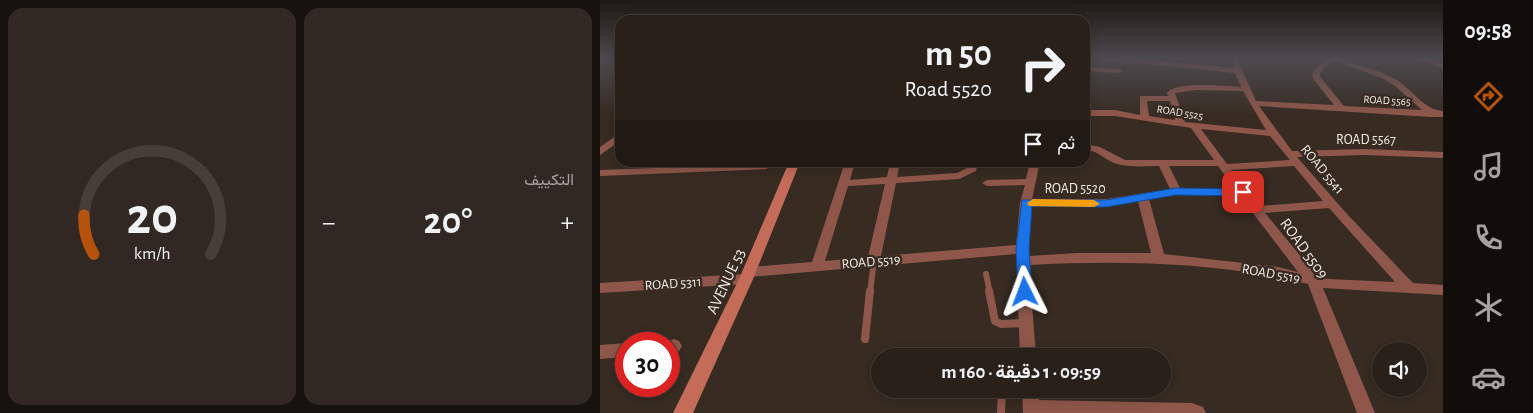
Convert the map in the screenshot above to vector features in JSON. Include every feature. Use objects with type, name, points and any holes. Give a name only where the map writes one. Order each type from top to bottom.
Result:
[{"type":"street","name":"ROAD 5541","points":[[1241,77],[1253,103],[1272,133],[1331,204],[1408,287]]},
{"type":"street","name":"ROAD 5565","points":[[1317,77],[1341,108]]},
{"type":"street","name":"ROAD 5565","points":[[1387,77],[1398,84],[1431,114]]},
{"type":"street","points":[[1181,124],[1171,93],[1177,89],[1246,89]]},
{"type":"street","points":[[1145,118],[1143,98],[1173,98]]},
{"type":"street","name":"ROAD 5565","points":[[1253,103],[1443,114]]},
{"type":"street","name":"ROAD 5525","points":[[1090,114],[1115,113],[1194,126],[1272,133]]},
{"type":"street","name":"ROAD 5509","points":[[1194,126],[1256,210],[1313,281],[1366,413]]},
{"type":"street","points":[[600,152],[615,140]]},
{"type":"street","points":[[1090,147],[1098,148],[1106,156],[1118,162],[1222,165],[1297,163]]},
{"type":"street","name":"ROAD 5567","points":[[1289,154],[1364,152],[1443,155]]},
{"type":"street","points":[[1163,164],[1176,191]]},
{"type":"street","points":[[600,173],[763,167]]},
{"type":"street","name":"AVENUE 53","points":[[683,413],[748,275],[794,167]]},
{"type":"street","points":[[817,266],[849,167]]},
{"type":"street","points":[[874,260],[894,167]]},
{"type":"street","points":[[845,183],[959,176],[973,167]]},
{"type":"street","points":[[1028,348],[1023,255],[1026,203],[1034,167]]},
{"type":"street","points":[[986,183],[1030,182]]},
{"type":"street","name":"ROAD 5520","points":[[1026,203],[1096,204],[1143,198],[1176,191],[1243,192]]},
{"type":"street","points":[[1143,198],[1159,258]]},
{"type":"street","points":[[1256,210],[1331,204]]},
{"type":"street","name":"ROAD 5519","points":[[748,275],[874,260],[1023,255],[1078,258],[1159,258],[1278,272],[1313,281],[1344,286],[1408,287],[1443,290]]},
{"type":"street","name":"ROAD 5311","points":[[600,288],[748,275]]},
{"type":"street","points":[[600,352],[615,351]]},
{"type":"street","points":[[1032,410],[1192,411],[1197,413]]},
{"type":"lane","points":[[865,340],[874,260]]},
{"type":"lane","points":[[986,274],[995,321],[1001,324],[1026,323]]},
{"type":"lane","points":[[1001,413],[1002,398]]},
{"type":"slow traffic","points":[[1033,203],[1094,204]]},
{"type":"route","points":[[1025,292],[1022,249],[1026,203],[1106,203],[1176,191],[1243,192]]}]
